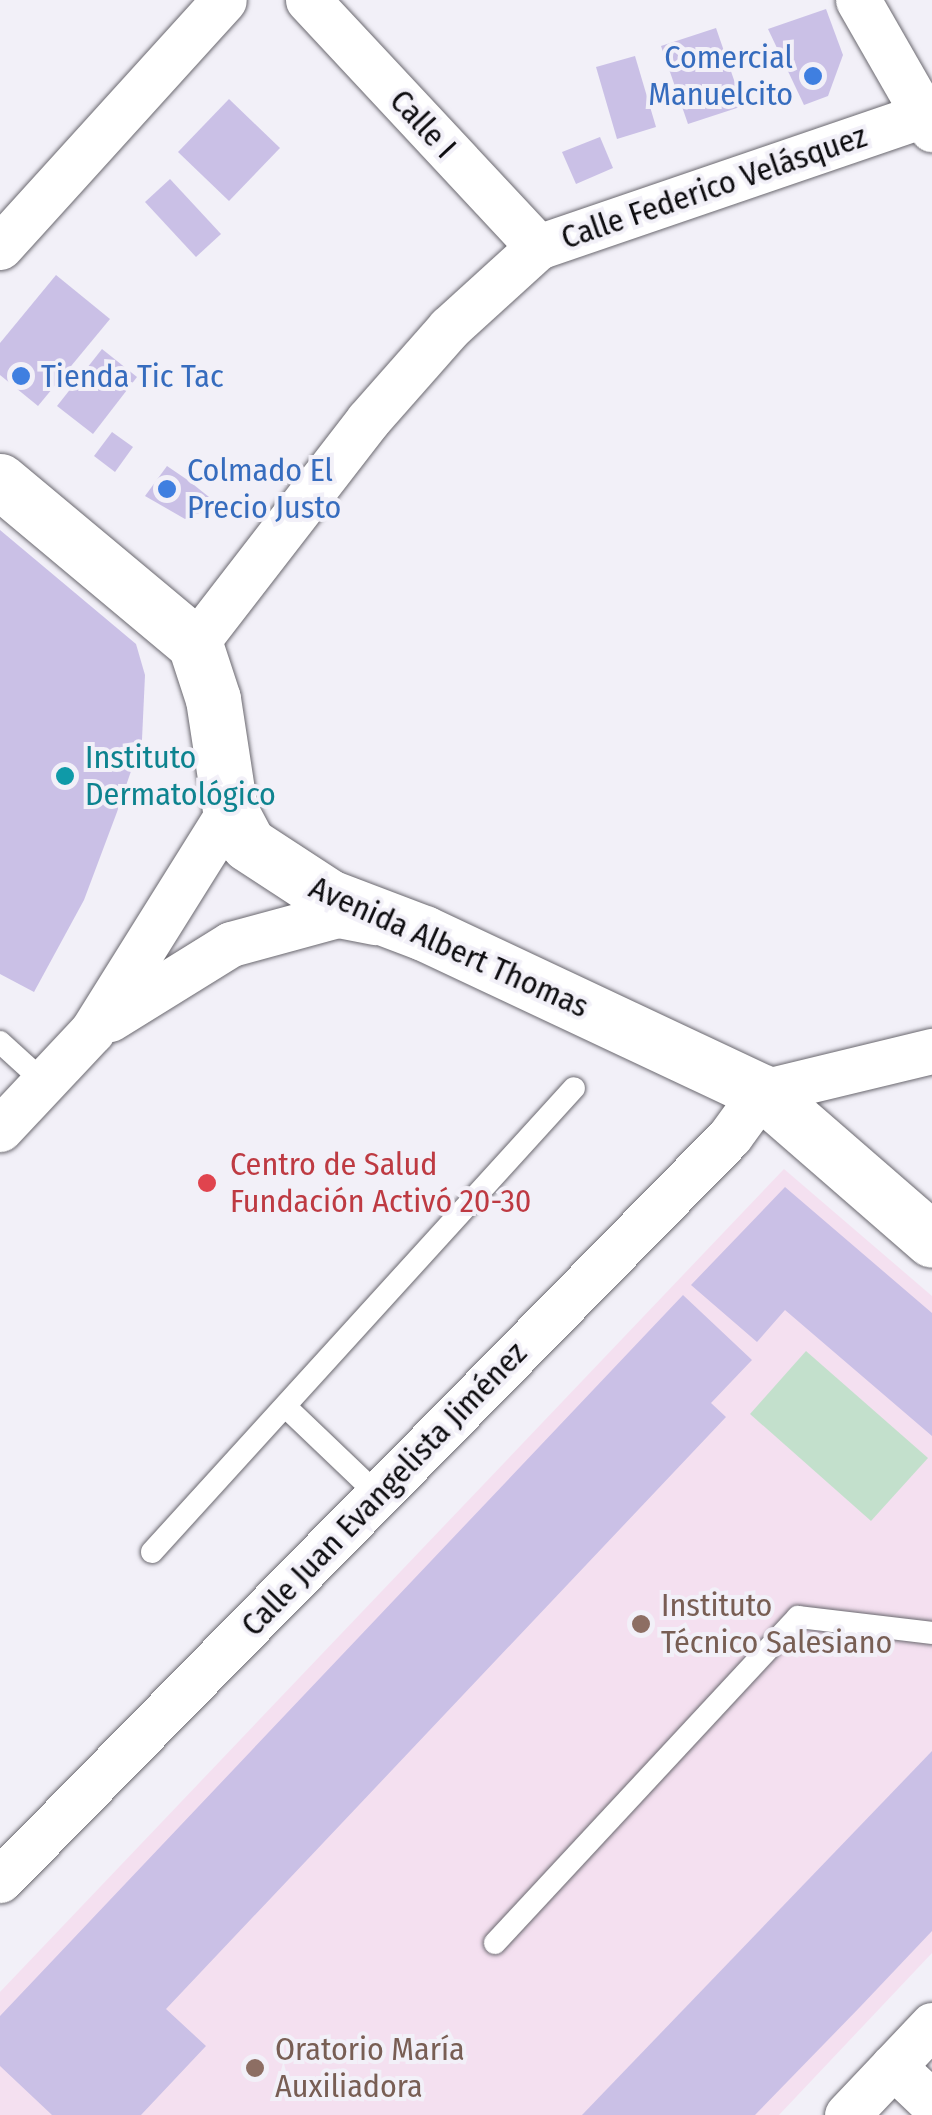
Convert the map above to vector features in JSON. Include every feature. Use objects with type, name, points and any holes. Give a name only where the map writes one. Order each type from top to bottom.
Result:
[{"type":"main road","points":[[0,481],[195,644]]},
{"type":"main road","name":"Avenida Albert Thomas","points":[[195,644],[206,668],[230,810],[248,844],[330,897],[424,933],[762,1092],[932,1240]]},
{"type":"street","points":[[0,247],[224,0]]},
{"type":"street","name":"Calle I","points":[[308,0],[538,248]]},
{"type":"street","points":[[858,0],[930,119]]},
{"type":"street","name":"Calle Federico Velásquez","points":[[195,644],[368,420],[448,328],[538,248],[930,119]]},
{"type":"street","points":[[0,1129],[92,1031],[214,846],[230,810]]},
{"type":"street","points":[[92,1031],[231,944],[290,924],[338,915],[424,933]]},
{"type":"street","points":[[762,1092],[932,1051]]},
{"type":"street","name":"Calle Juan Evangelista Jiménez","points":[[7,1860],[378,1495],[730,1136],[762,1092]]},
{"type":"street","points":[[846,2115],[932,2025]]},
{"type":"street","points":[[893,2066],[932,2103]]},
{"type":"lane","points":[[0,1042],[44,1082]]},
{"type":"lane","points":[[152,1552],[574,1088]]},
{"type":"lane","points":[[287,1408],[378,1495]]},
{"type":"lane","points":[[495,1943],[798,1618],[932,1633]]},
{"type":"shaded area","name":"Instituto Técnico Salesiano","points":[[784,1169],[932,1296],[932,1953],[779,2115],[0,2115],[0,1992]]},
{"type":"green space","points":[[806,1351],[928,1458],[871,1521],[750,1414]]},
{"type":"building","name":"Comercial Manuelcito","points":[[826,9],[843,55],[828,96],[804,105],[768,29]]},
{"type":"building","points":[[716,28],[743,106],[688,124],[661,46]]},
{"type":"building","points":[[635,56],[656,127],[617,139],[596,67]]},
{"type":"building","points":[[229,99],[280,148],[229,201],[178,152]]},
{"type":"building","points":[[600,137],[613,168],[576,184],[562,152]]},
{"type":"building","points":[[170,179],[221,234],[196,257],[145,202]]},
{"type":"building","points":[[56,275],[110,319],[38,406],[0,375],[0,343]]},
{"type":"building","points":[[102,349],[137,377],[93,434],[57,406]]},
{"type":"building","points":[[112,432],[133,447],[115,472],[94,456]]},
{"type":"building","points":[[167,466],[219,505],[185,519],[145,496]]},
{"type":"building","name":"Instituto Dermatológico","points":[[0,530],[136,644],[145,675],[142,739],[117,812],[84,900],[34,992],[0,974]]},
{"type":"building","points":[[785,1187],[932,1313],[932,1436],[785,1310],[757,1342],[691,1285]]},
{"type":"building","points":[[683,1295],[752,1360],[711,1403],[726,1417],[166,2009],[206,2046],[141,2115],[52,2115],[0,2066],[0,2016]]},
{"type":"building","points":[[932,1751],[932,1931],[860,2007],[755,2115],[582,2115]]},
{"type":"place","name":"Comercial Manuelcito","points":[[813,76]]},
{"type":"place","name":"Tienda Tic Tac","points":[[21,376]]},
{"type":"place","name":"Colmado El Precio Justo","points":[[167,489]]},
{"type":"place","name":"Instituto Dermatológico","points":[[65,776]]},
{"type":"place","name":"Centro de Salud Fundación Activó 20-30","points":[[207,1183]]},
{"type":"place","name":"Instituto Técnico Salesiano","points":[[641,1624]]},
{"type":"place","name":"Oratorio María Auxiliadora","points":[[255,2068]]}]
